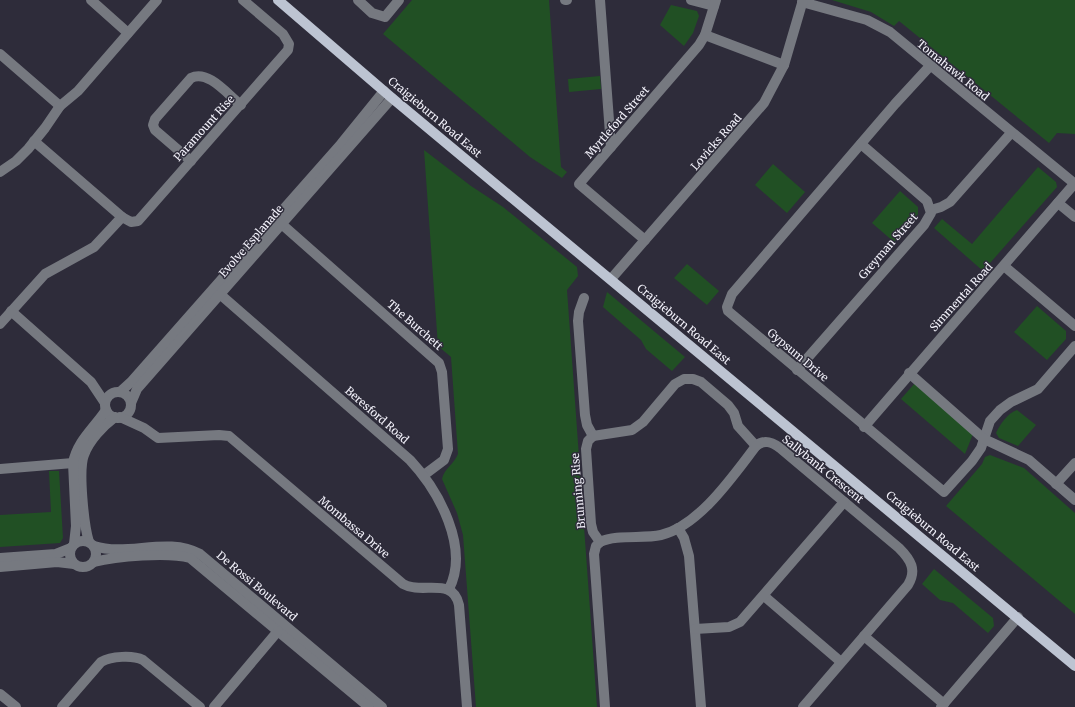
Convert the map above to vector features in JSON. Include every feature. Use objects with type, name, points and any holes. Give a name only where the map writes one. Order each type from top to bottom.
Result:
[{"type":"main road","name":"Craigieburn Road East","points":[[278,0],[388,94],[1075,666]]},
{"type":"street","points":[[91,0],[128,33]]},
{"type":"street","points":[[0,172],[16,161],[34,141],[60,106],[78,91],[157,0]]},
{"type":"street","name":"Paramount Rise","points":[[122,217],[132,222],[138,220],[288,50],[289,44],[283,34],[243,0]]},
{"type":"street","points":[[358,0],[372,13],[385,17],[399,0]]},
{"type":"street","points":[[600,0],[611,147]]},
{"type":"street","points":[[691,0],[715,3]]},
{"type":"street","name":"Lovicks Road","points":[[611,279],[760,108],[784,65],[803,1]]},
{"type":"street","name":"Tomahawk Road","points":[[803,1],[867,20],[890,32],[1075,183]]},
{"type":"street","name":"Myrtleford Street","points":[[645,240],[578,184],[689,57],[705,35],[715,3]]},
{"type":"street","points":[[705,35],[784,65]]},
{"type":"street","points":[[0,54],[60,106]]},
{"type":"street","name":"Gypsum Drive","points":[[930,66],[861,144],[729,300],[727,307],[731,314],[864,427],[944,492],[972,461],[981,448],[990,421],[1000,410],[1011,402],[1038,389],[1075,346]]},
{"type":"street","points":[[191,161],[155,130],[154,125],[155,119],[191,78],[197,75],[206,77],[241,105]]},
{"type":"street","name":"Evolve Esplanade","points":[[131,405],[137,389],[217,292],[388,94]]},
{"type":"street","points":[[931,210],[950,202],[1012,133]]},
{"type":"street","points":[[0,324],[46,274],[94,247],[122,217],[34,141]]},
{"type":"street","name":"Greyman Street","points":[[797,370],[930,217],[931,210],[927,201],[861,144]]},
{"type":"street","name":"Simmental Road","points":[[864,427],[909,373],[1075,183]]},
{"type":"street","points":[[1058,203],[1075,217]]},
{"type":"street","name":"The Burchett","points":[[278,222],[436,359],[441,365],[448,449],[444,460],[424,475]]},
{"type":"street","points":[[1004,266],[1075,326]]},
{"type":"street","name":"Evolve Esplanade","points":[[118,392],[131,382],[217,292]]},
{"type":"street","name":"Beresford Road","points":[[217,292],[405,455],[424,475],[445,513],[453,542],[456,570],[448,589]]},
{"type":"street","points":[[584,298],[578,321],[585,416],[587,425],[593,436],[632,430],[643,422],[675,384],[684,379],[693,378],[701,382],[728,405],[734,413],[738,426],[756,446],[702,511],[689,522],[660,535],[609,539],[600,542],[596,546],[594,554],[604,707]]},
{"type":"street","points":[[11,311],[92,382],[111,416],[118,417]]},
{"type":"street","points":[[909,373],[984,439],[1029,460],[1075,500]]},
{"type":"street","points":[[0,567],[57,562],[84,567],[94,562],[97,554],[85,525],[82,460],[89,445],[118,417],[127,414],[131,405],[127,396],[92,382]]},
{"type":"street","points":[[74,564],[70,554],[73,546],[76,526],[73,463],[78,445],[106,407],[108,396],[118,392]]},
{"type":"street","name":"Mombassa Drive","points":[[131,405],[144,428]]},
{"type":"street","name":"Mombassa Drive","points":[[118,417],[144,428],[155,436],[161,438],[219,435],[229,436],[403,584],[416,588],[442,587],[448,589]]},
{"type":"street","name":"Brunning Rise","points":[[593,436],[586,446],[590,509],[592,529],[600,542]]},
{"type":"street","name":"Sallybank Crescent","points":[[756,446],[764,442],[774,444],[899,548],[909,559],[913,569],[912,578],[908,585],[864,636]]},
{"type":"street","points":[[1056,484],[1075,462]]},
{"type":"street","points":[[0,469],[73,463]]},
{"type":"street","points":[[695,629],[735,626],[745,618],[844,502]]},
{"type":"street","points":[[678,528],[684,538],[690,556],[701,707]]},
{"type":"street","points":[[0,558],[56,554],[81,541],[92,544]]},
{"type":"street","name":"De Rossi Boulevard","points":[[92,544],[116,550],[179,547],[200,554],[382,707]]},
{"type":"street","name":"De Rossi Boulevard","points":[[94,562],[106,559],[176,555],[190,558],[369,707]]},
{"type":"street","points":[[448,589],[456,596],[459,605],[467,707]]},
{"type":"street","points":[[764,596],[841,662]]},
{"type":"street","points":[[803,707],[864,636],[943,706],[1018,617]]},
{"type":"street","points":[[214,707],[278,631]]},
{"type":"street","points":[[62,707],[101,662],[110,659],[132,657],[143,660],[200,707]]},
{"type":"street","points":[[0,694],[16,707]]},
{"type":"green space","points":[[412,0],[549,0],[561,167],[567,172],[562,178],[530,157],[383,34]]},
{"type":"green space","points":[[832,0],[1075,0],[1075,134],[1057,133],[1049,143],[899,21],[894,26],[871,12]]},
{"type":"green space","points":[[671,5],[697,11],[699,16],[693,33],[684,46],[660,25]]},
{"type":"green space","points":[[600,76],[601,89],[569,92],[568,79]]},
{"type":"green space","points":[[424,150],[471,186],[503,207],[577,267],[578,276],[567,290],[597,707],[476,707],[463,535],[457,513],[442,479],[443,475],[458,454],[451,357],[438,346]]},
{"type":"green space","points":[[773,164],[805,192],[787,213],[755,185]]},
{"type":"green space","points":[[1038,167],[1056,182],[1057,187],[983,271],[934,228],[942,219],[972,244]]},
{"type":"green space","points":[[900,191],[918,207],[918,214],[894,242],[872,223]]},
{"type":"green space","points":[[687,264],[719,291],[707,305],[674,278]]},
{"type":"green space","points":[[607,292],[685,357],[672,371],[646,349],[641,340],[603,307]]},
{"type":"green space","points":[[1037,306],[1066,331],[1066,339],[1047,360],[1014,332]]},
{"type":"green space","points":[[915,383],[973,434],[965,454],[901,399]]},
{"type":"green space","points":[[1017,410],[1036,425],[1018,446],[999,438],[996,433],[1005,419]]},
{"type":"green space","points":[[990,455],[1024,468],[1075,513],[1075,614],[946,506],[982,464],[985,457]]},
{"type":"green space","points":[[49,471],[59,471],[63,538],[60,543],[0,547],[0,515],[51,512]]},
{"type":"green space","points":[[934,569],[993,618],[994,626],[988,633],[953,603],[940,600],[922,584]]}]
